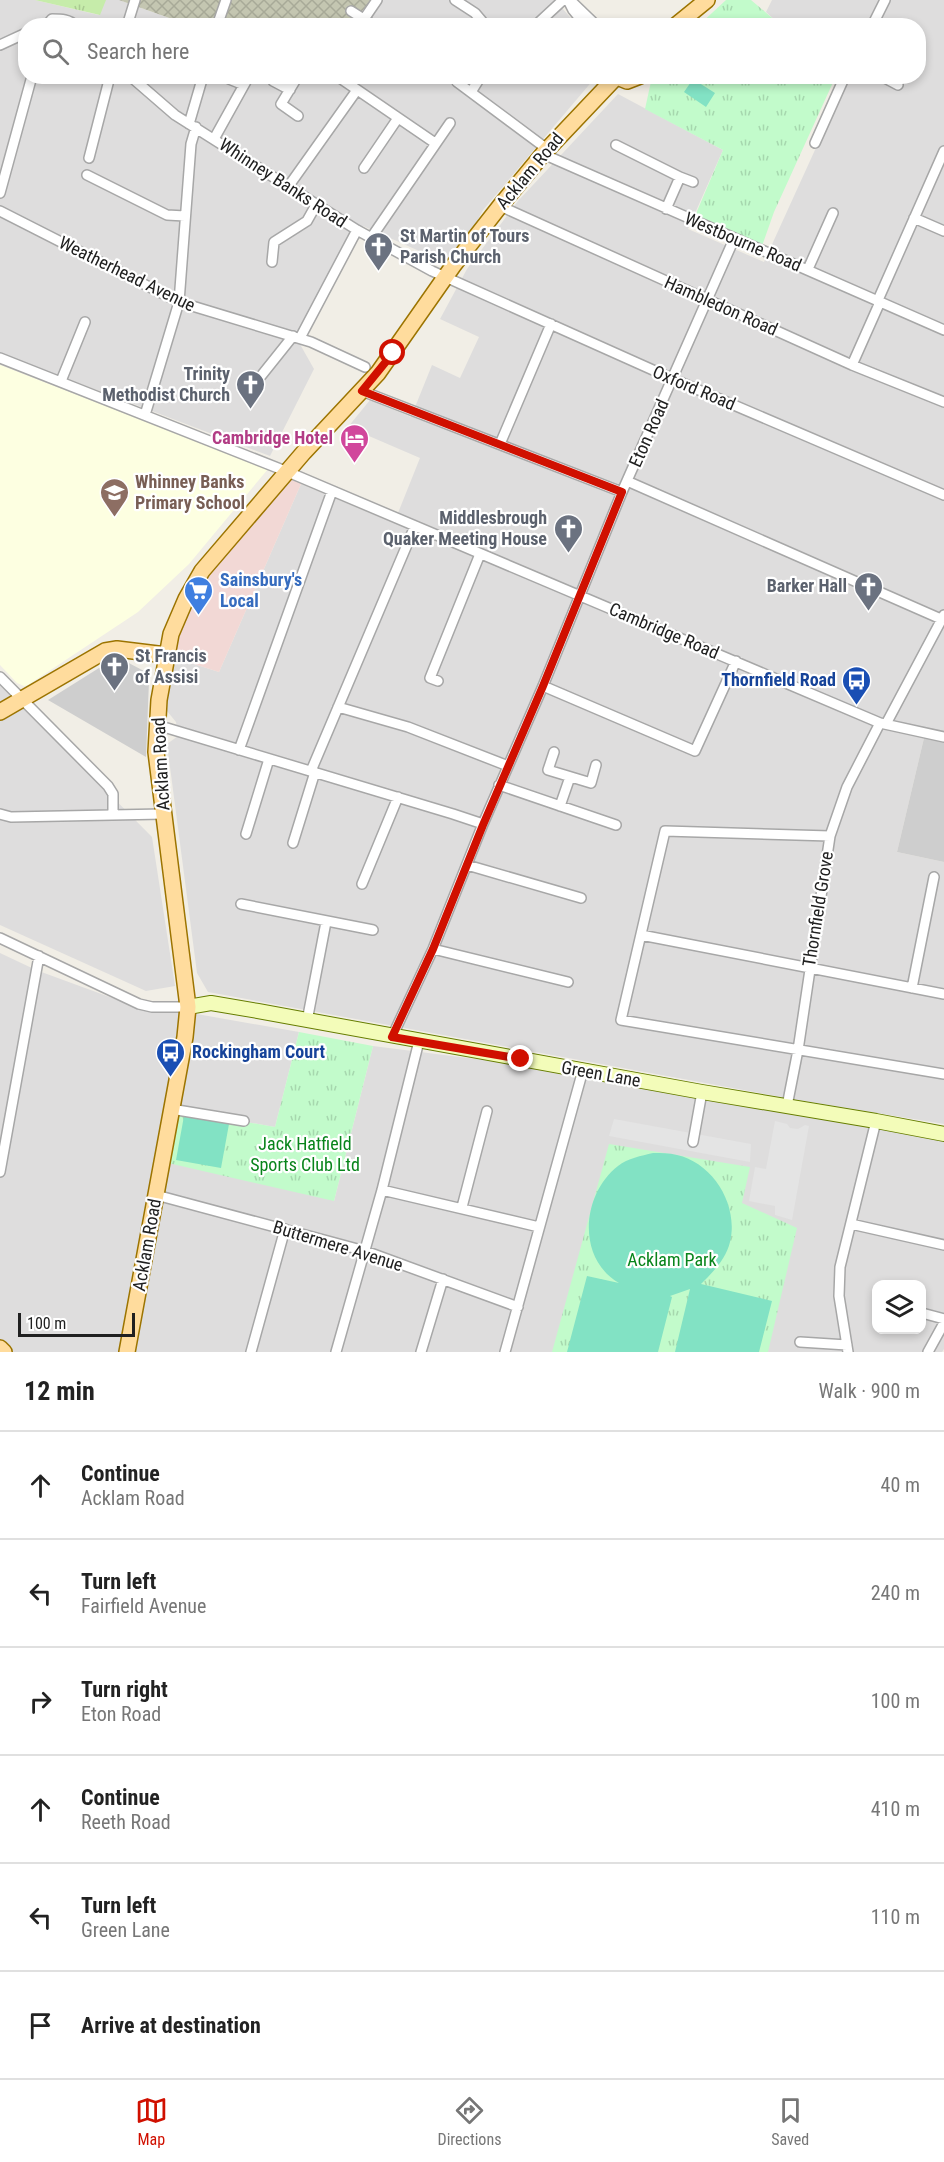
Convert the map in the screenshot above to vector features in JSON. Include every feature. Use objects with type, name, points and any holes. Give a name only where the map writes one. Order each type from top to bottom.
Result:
[{"type":"main road","points":[[685,18],[706,0]]},
{"type":"main road","name":"Acklam Road","points":[[127,1352],[185,1037],[188,1007],[156,752],[166,655],[178,615],[202,571],[362,391],[398,347],[446,277],[500,206],[545,151],[608,84]]},
{"type":"main road","points":[[0,712],[105,651],[117,649],[166,655]]},
{"type":"main road","points":[[0,1348],[4,1352]]},
{"type":"street","points":[[129,18],[135,0]]},
{"type":"street","points":[[222,18],[226,0]]},
{"type":"street","points":[[364,18],[377,0]]},
{"type":"street","points":[[455,0],[479,18]]},
{"type":"street","points":[[545,18],[567,0]]},
{"type":"street","points":[[567,0],[580,18]]},
{"type":"street","points":[[567,0],[588,18]]},
{"type":"street","points":[[876,18],[885,0]]},
{"type":"street","points":[[351,11],[359,18]]},
{"type":"street","points":[[0,45],[18,37]]},
{"type":"street","points":[[0,193],[30,84]]},
{"type":"street","points":[[89,158],[108,84]]},
{"type":"street","name":"Whinney Banks Road","points":[[139,84],[174,115],[316,205],[371,238],[446,277]]},
{"type":"street","points":[[145,415],[179,302],[191,144],[201,84]]},
{"type":"street","points":[[214,139],[245,84]]},
{"type":"street","points":[[279,84],[290,90]]},
{"type":"street","points":[[293,84],[281,104],[297,116]]},
{"type":"street","points":[[348,84],[435,143]]},
{"type":"street","name":"Westbourne Road","points":[[460,84],[545,151],[666,209],[944,330]]},
{"type":"street","points":[[471,92],[476,84]]},
{"type":"street","points":[[815,143],[841,84]]},
{"type":"street","points":[[288,187],[357,90]]},
{"type":"street","points":[[364,168],[398,118]]},
{"type":"street","points":[[371,238],[450,123]]},
{"type":"street","points":[[616,145],[693,182]]},
{"type":"street","points":[[852,365],[944,152]]},
{"type":"street","points":[[87,175],[167,215],[185,216]]},
{"type":"street","points":[[666,209],[680,177]]},
{"type":"street","points":[[272,262],[274,242],[307,221],[316,205]]},
{"type":"street","name":"Hambledon Road","points":[[500,206],[852,365],[944,402]]},
{"type":"street","name":"Weatherhead Avenue","points":[[0,211],[179,302],[297,337],[362,362]]},
{"type":"street","points":[[808,269],[833,213]]},
{"type":"street","points":[[914,218],[944,231]]},
{"type":"street","points":[[261,376],[297,337],[357,230]]},
{"type":"street","name":"Eton Road","points":[[392,1037],[433,949],[622,492],[734,239]]},
{"type":"street","name":"Oxford Road","points":[[446,277],[673,379],[944,495]]},
{"type":"street","points":[[61,381],[85,322]]},
{"type":"street","points":[[500,444],[551,324]]},
{"type":"street","name":"Cambridge Road","points":[[0,358],[332,490],[883,724],[944,737]]},
{"type":"street","points":[[362,391],[622,492]]},
{"type":"street","points":[[627,482],[943,616],[883,724]]},
{"type":"street","points":[[239,750],[332,490]]},
{"type":"street","points":[[293,843],[313,772],[338,707],[415,526]]},
{"type":"street","points":[[438,681],[430,678],[480,554]]},
{"type":"street","points":[[543,686],[695,751],[736,661]]},
{"type":"street","points":[[0,677],[108,786],[113,794],[113,814]]},
{"type":"street","points":[[338,707],[408,727],[508,766]]},
{"type":"street","name":"Thornfield Grove","points":[[787,1106],[798,1050],[830,836],[848,787],[883,724]]},
{"type":"street","points":[[157,725],[483,825]]},
{"type":"street","points":[[554,752],[548,770],[570,777],[591,783],[596,765]]},
{"type":"street","points":[[246,834],[269,759]]},
{"type":"street","points":[[560,806],[570,777]]},
{"type":"street","points":[[499,785],[616,825]]},
{"type":"street","points":[[362,884],[398,798]]},
{"type":"street","points":[[0,814],[10,817],[163,814]]},
{"type":"street","points":[[830,836],[665,831],[621,1020],[944,1074]]},
{"type":"street","points":[[467,865],[581,898]]},
{"type":"street","points":[[912,988],[934,877]]},
{"type":"street","points":[[242,904],[374,930]]},
{"type":"street","points":[[307,1021],[326,922]]},
{"type":"street","points":[[641,935],[944,994]]},
{"type":"street","points":[[0,938],[139,1004],[152,1008],[188,1007]]},
{"type":"street","points":[[433,949],[568,982]]},
{"type":"street","points":[[0,1172],[39,956]]},
{"type":"street","name":"Green Lane","points":[[188,1007],[211,1003],[702,1092],[876,1120],[944,1134]]},
{"type":"street","points":[[336,1352],[382,1190],[419,1041]]},
{"type":"street","points":[[505,1352],[583,1070]]},
{"type":"street","points":[[693,1142],[702,1092]]},
{"type":"street","points":[[171,1109],[244,1121]]},
{"type":"street","points":[[462,1208],[487,1111]]},
{"type":"street","points":[[800,1342],[848,1348],[839,1296],[840,1266],[876,1120]]},
{"type":"street","points":[[382,1190],[539,1227]]},
{"type":"street","name":"Buttermere Avenue","points":[[156,1195],[365,1251],[518,1307]]},
{"type":"street","points":[[851,1224],[944,1245]]},
{"type":"street","points":[[251,1352],[285,1229]]},
{"type":"street","points":[[421,1352],[443,1279]]},
{"type":"street","points":[[926,1315],[944,1321],[928,1352]]},
{"type":"shaded area","points":[[0,0],[35,0],[99,15],[105,0],[119,0],[169,18],[18,18],[18,84],[590,84],[483,210],[453,266],[363,226],[301,346],[314,369],[270,456],[0,353]]},
{"type":"shaded area","points":[[119,0],[371,0],[356,18],[169,18]]},
{"type":"shaded area","points":[[371,0],[555,0],[571,18],[356,18]]},
{"type":"shaded area","points":[[772,0],[944,0],[944,742],[924,738],[897,852],[944,862],[944,1124],[798,1100],[208,992],[197,973],[167,744],[178,736],[176,722],[167,711],[172,657],[219,672],[301,484],[394,523],[420,458],[348,427],[370,400],[411,417],[432,365],[460,378],[479,337],[440,319],[467,269],[518,201],[618,94],[723,150],[688,229],[764,262],[845,84],[926,84],[926,18],[773,18],[766,12]]},
{"type":"shaded area","name":"Whinney Banks Primary School","points":[[0,365],[268,469],[189,564],[138,612],[24,686],[17,683],[0,665]]},
{"type":"shaded area","points":[[289,478],[301,484],[219,672],[172,657],[189,602],[217,561]]},
{"type":"shaded area","points":[[123,660],[144,671],[149,681],[146,757],[48,700],[110,662]]},
{"type":"shaded area","points":[[0,683],[152,837],[175,986],[146,991],[0,925]]},
{"type":"shaded area","points":[[924,738],[944,742],[944,862],[897,852]]},
{"type":"shaded area","points":[[0,953],[36,970],[145,1010],[191,1013],[299,1032],[275,1127],[178,1110],[334,1201],[373,1046],[499,1062],[685,1091],[944,1140],[944,1349],[942,1352],[0,1352]]},
{"type":"shaded area","points":[[614,1119],[751,1144],[750,1162],[609,1136]]},
{"type":"shaded area","points":[[775,1121],[787,1124],[790,1128],[798,1129],[805,1125],[809,1126],[792,1220],[775,1215],[775,1206],[749,1201],[755,1167],[766,1169]]},
{"type":"green space","points":[[35,0],[106,0],[100,15]]},
{"type":"green space","points":[[726,0],[751,0],[772,18],[707,18]]},
{"type":"green space","points":[[650,84],[832,84],[774,212],[762,246],[695,216],[723,150],[645,109]]},
{"type":"green space","points":[[690,84],[701,84],[715,93],[706,107],[684,92]]},
{"type":"green space","name":"Jack Hatfield Sports Club Ltd","points":[[299,1032],[373,1046],[334,1201],[168,1163],[178,1110],[275,1127]]},
{"type":"green space","points":[[184,1116],[229,1124],[221,1168],[176,1160]]},
{"type":"green space","name":"Acklam Park","points":[[609,1144],[750,1167],[742,1203],[797,1228],[768,1352],[552,1352]]},
{"type":"green space","name":"Acklam Park","points":[[653,1153],[674,1154],[702,1167],[712,1176],[727,1200],[732,1228],[730,1242],[722,1260],[701,1284],[772,1301],[759,1352],[675,1352],[690,1289],[670,1296],[672,1297],[658,1352],[567,1352],[587,1276],[619,1283],[605,1272],[590,1242],[591,1209],[597,1193],[606,1178],[622,1163]]},
{"type":"place","name":"St Martin of Tours Parish Church","points":[[379,272]]},
{"type":"place","name":"Trinity Methodist Church","points":[[251,410]]},
{"type":"place","name":"Cambridge Hotel","points":[[354,464]]},
{"type":"place","name":"Whinney Banks Primary School","points":[[114,518]]},
{"type":"place","name":"Middlesbrough Quaker Meeting House","points":[[568,554]]},
{"type":"place","name":"Barker Hall","points":[[868,612]]},
{"type":"place","name":"Sainsbury's Local","points":[[199,616]]},
{"type":"place","name":"St Francis of Assisi","points":[[114,692]]},
{"type":"place","name":"Thornfield Road","points":[[857,706]]},
{"type":"place","name":"Rockingham Court","points":[[171,1078]]},
{"type":"route","points":[[393,353],[362,391],[622,492],[433,949],[392,1037],[521,1059]]}]
